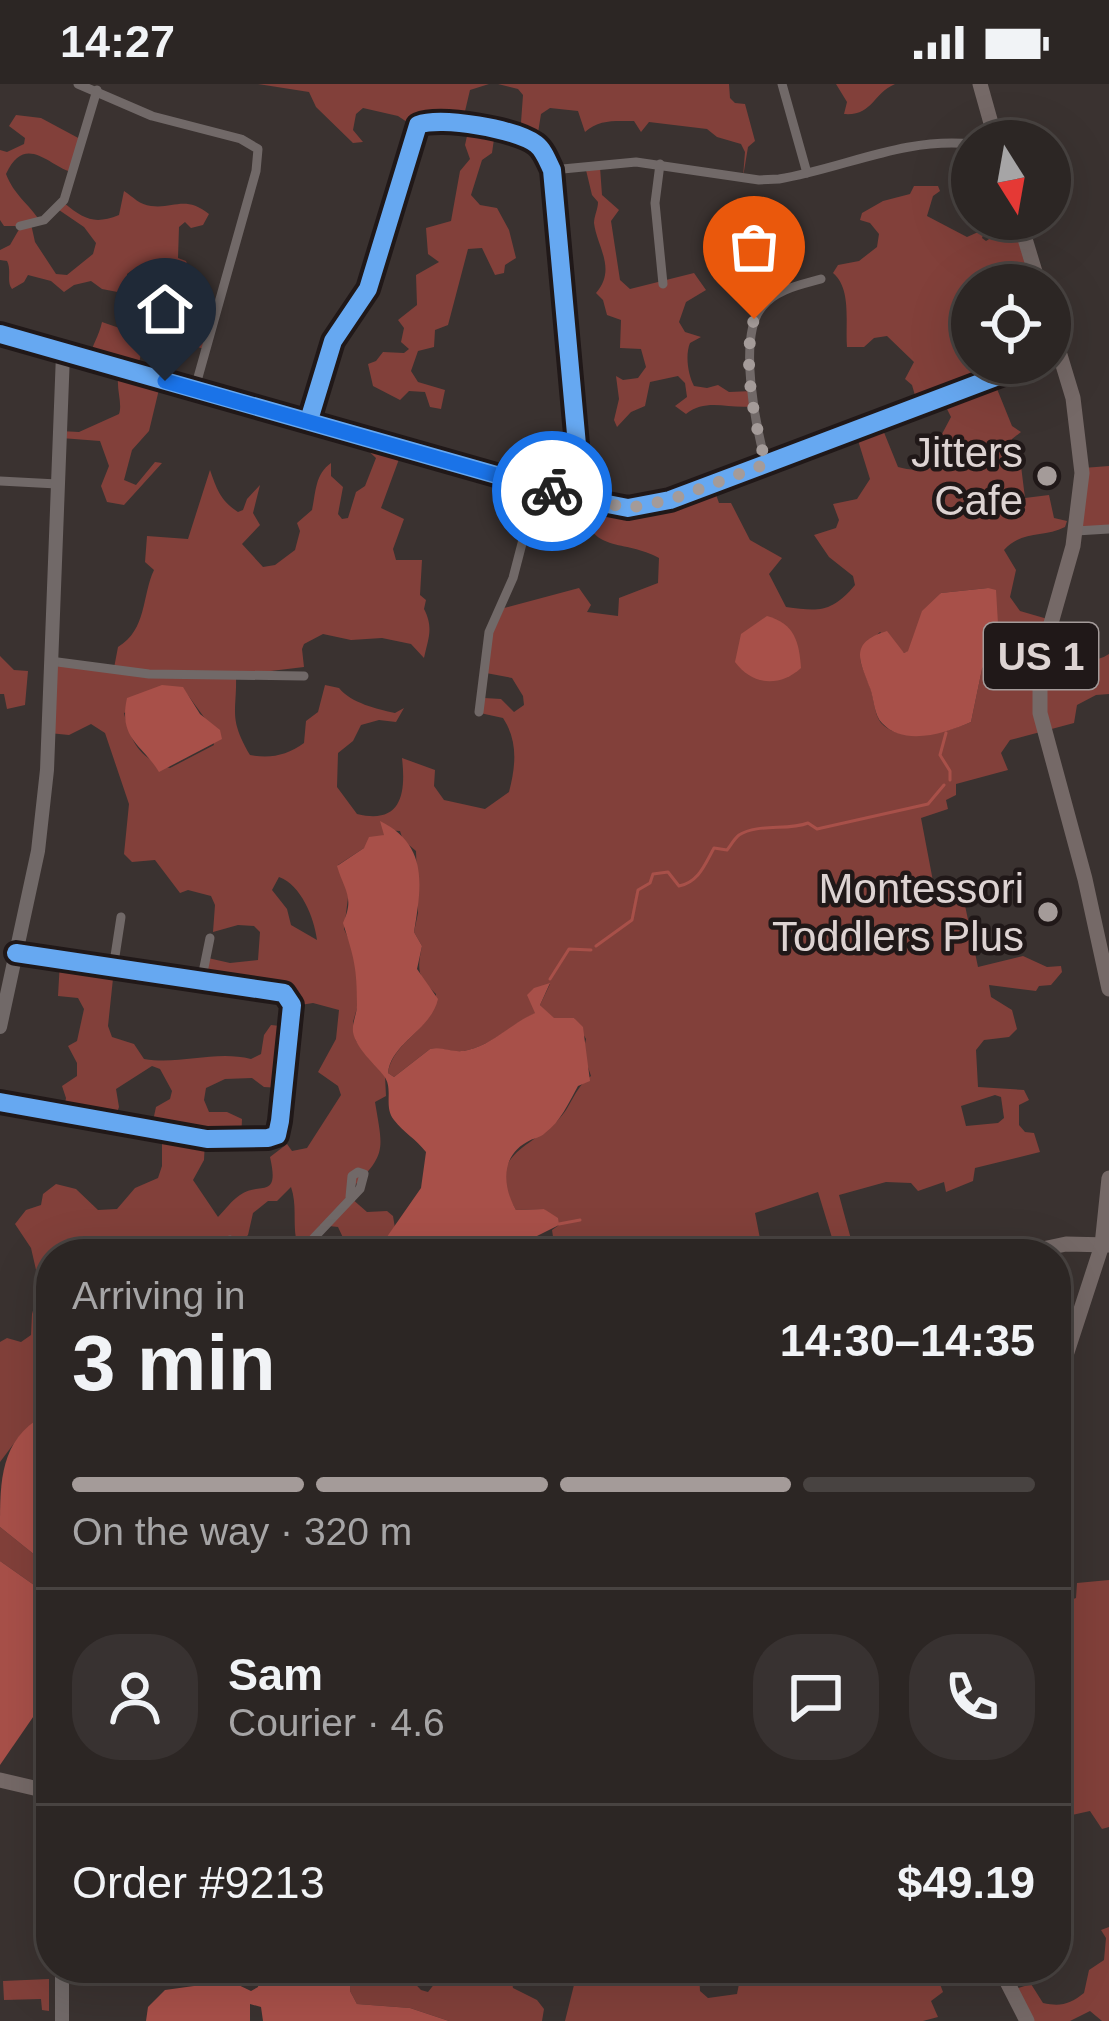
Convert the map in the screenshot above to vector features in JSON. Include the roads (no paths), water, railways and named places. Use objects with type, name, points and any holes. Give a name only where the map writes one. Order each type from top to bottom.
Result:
[{"type":"main road","points":[[980,84],[991,120]]},
{"type":"main road","name":"US 1","points":[[1067,384],[1081,442],[1081,501],[1040,662],[1039,700],[1109,989]]},
{"type":"main road","points":[[1071,1344],[1106,1245],[1109,1178]]},
{"type":"main road","points":[[1071,1244],[1106,1245]]},
{"type":"main road","points":[[0,1780],[36,1787]]},
{"type":"main road","points":[[1008,1983],[1027,2021]]},
{"type":"street","points":[[78,84],[152,116],[241,139],[257,149],[251,190],[195,388]]},
{"type":"street","points":[[782,84],[807,173]]},
{"type":"street","points":[[20,226],[44,220],[64,200],[97,90]]},
{"type":"street","points":[[309,420],[333,341],[368,289],[418,125],[434,120],[476,126],[533,142],[552,170],[578,456],[577,498]]},
{"type":"street","points":[[552,170],[660,164],[759,180],[807,173],[901,146],[951,143]]},
{"type":"street","points":[[660,164],[655,203],[663,284]]},
{"type":"street","points":[[766,464],[749,343],[754,319],[770,298],[820,279]]},
{"type":"street","points":[[0,334],[577,498],[628,508],[766,464],[977,384]]},
{"type":"street","points":[[0,1027],[42,811],[63,354]]},
{"type":"street","points":[[0,481],[57,484]]},
{"type":"street","points":[[478,712],[489,632],[513,578],[537,486]]},
{"type":"street","points":[[1076,530],[1109,530]]},
{"type":"street","points":[[50,661],[149,674],[304,676]]},
{"type":"street","points":[[113,969],[122,917]]},
{"type":"street","points":[[201,982],[210,938]]},
{"type":"street","points":[[0,1102],[207,1139],[252,1141],[278,1135],[292,1005],[284,993],[16,953]]},
{"type":"street","points":[[318,1239],[350,1197]]},
{"type":"street","points":[[62,1983],[62,2021]]},
{"type":"waterway","points":[[946,733],[940,755],[950,780]]},
{"type":"waterway","points":[[596,946],[632,920],[638,890],[650,883],[653,874],[668,872],[679,886],[686,884],[714,848],[727,850],[747,831],[808,823],[817,829],[928,804],[944,785]]},
{"type":"waterway","points":[[550,979],[569,949],[591,950]]},
{"type":"waterway","points":[[559,1224],[580,1220]]},
{"type":"place","name":"Jitters Cafe","points":[[1047,476]]},
{"type":"place","name":"Montessori Toddlers Plus","points":[[1048,912]]}]
